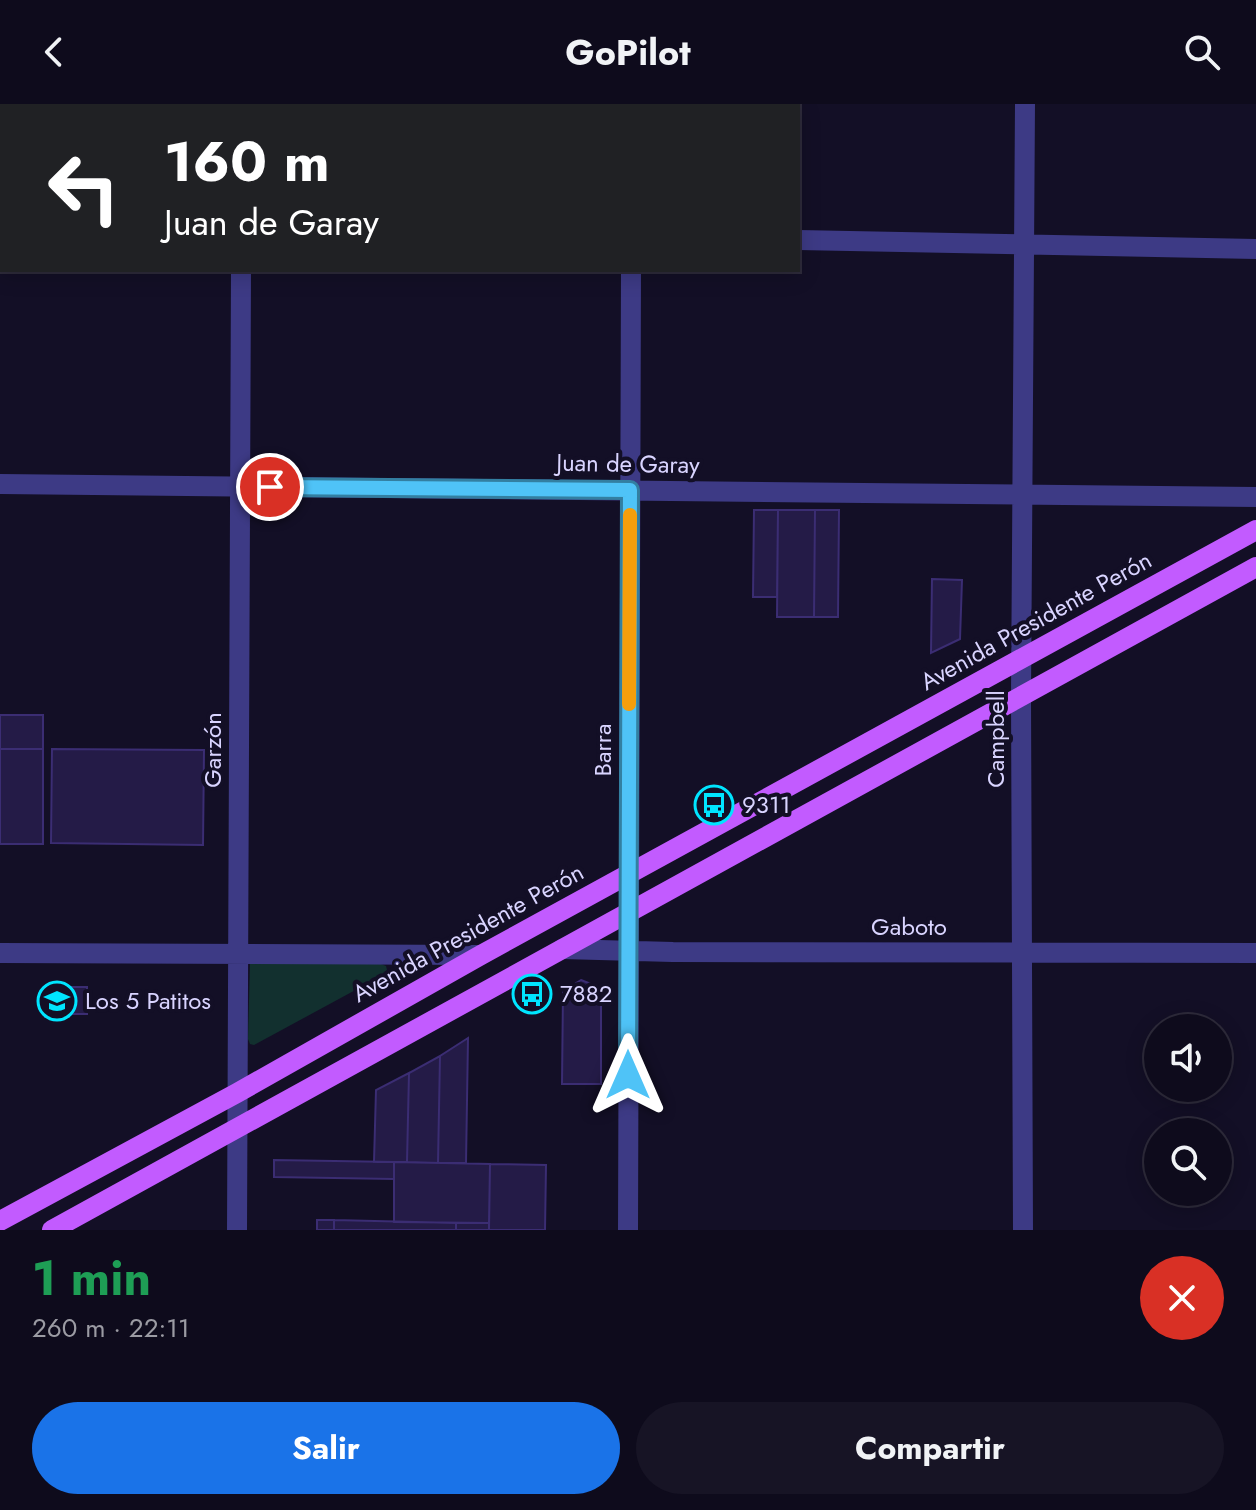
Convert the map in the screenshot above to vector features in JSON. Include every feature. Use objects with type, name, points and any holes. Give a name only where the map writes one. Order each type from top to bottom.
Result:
[{"type":"main road","name":"Avenida Presidente Perón","points":[[0,1221],[1256,530]]},
{"type":"main road","points":[[52,1230],[1256,567]]},
{"type":"street","name":"Campbell","points":[[1023,1230],[1021,696],[1025,104]]},
{"type":"street","points":[[800,240],[1256,249]]},
{"type":"street","name":"Garzón","points":[[237,1230],[241,272]]},
{"type":"street","name":"Barra","points":[[628,1230],[631,272]]},
{"type":"street","name":"Juan de Garay","points":[[0,484],[1256,497]]},
{"type":"street","name":"Gaboto","points":[[562,949],[628,952],[1256,953]]},
{"type":"street","points":[[0,953],[481,955]]},
{"type":"green space","points":[[250,963],[381,964],[387,970],[385,974],[254,1045],[248,1039]]},
{"type":"building","points":[[754,510],[778,510],[777,597],[753,597]]},
{"type":"building","points":[[778,510],[815,510],[814,617],[777,617]]},
{"type":"building","points":[[815,510],[839,510],[838,617],[814,617]]},
{"type":"building","points":[[932,579],[962,580],[960,639],[931,653]]},
{"type":"building","points":[[0,715],[43,715],[43,749],[0,749]]},
{"type":"building","points":[[0,749],[43,749],[43,844],[0,844]]},
{"type":"building","points":[[52,749],[204,750],[203,845],[51,843]]},
{"type":"building","points":[[581,980],[601,988],[601,1084],[562,1084],[563,991]]},
{"type":"building","points":[[45,987],[87,987],[87,1014],[45,1017]]},
{"type":"building","points":[[468,1038],[466,1163],[438,1163],[440,1056]]},
{"type":"building","points":[[440,1056],[438,1163],[407,1162],[409,1073]]},
{"type":"building","points":[[409,1073],[407,1162],[374,1162],[376,1090]]},
{"type":"building","points":[[274,1160],[394,1162],[394,1179],[274,1177]]},
{"type":"building","points":[[394,1162],[490,1164],[489,1223],[394,1222]]},
{"type":"building","points":[[490,1164],[546,1165],[545,1230],[489,1230]]},
{"type":"building","points":[[317,1220],[334,1220],[334,1230],[317,1230]]},
{"type":"building","points":[[334,1220],[456,1223],[456,1230],[334,1230]]},
{"type":"building","points":[[456,1223],[489,1223],[489,1230],[456,1230]]},
{"type":"slow traffic","points":[[629,704],[630,515]]},
{"type":"place","name":"9311","points":[[714,805]]},
{"type":"place","name":"7882","points":[[532,994]]},
{"type":"place","name":"Los 5 Patitos","points":[[57,1001]]},
{"type":"route","points":[[270,487],[630,490],[628,1075]]}]
